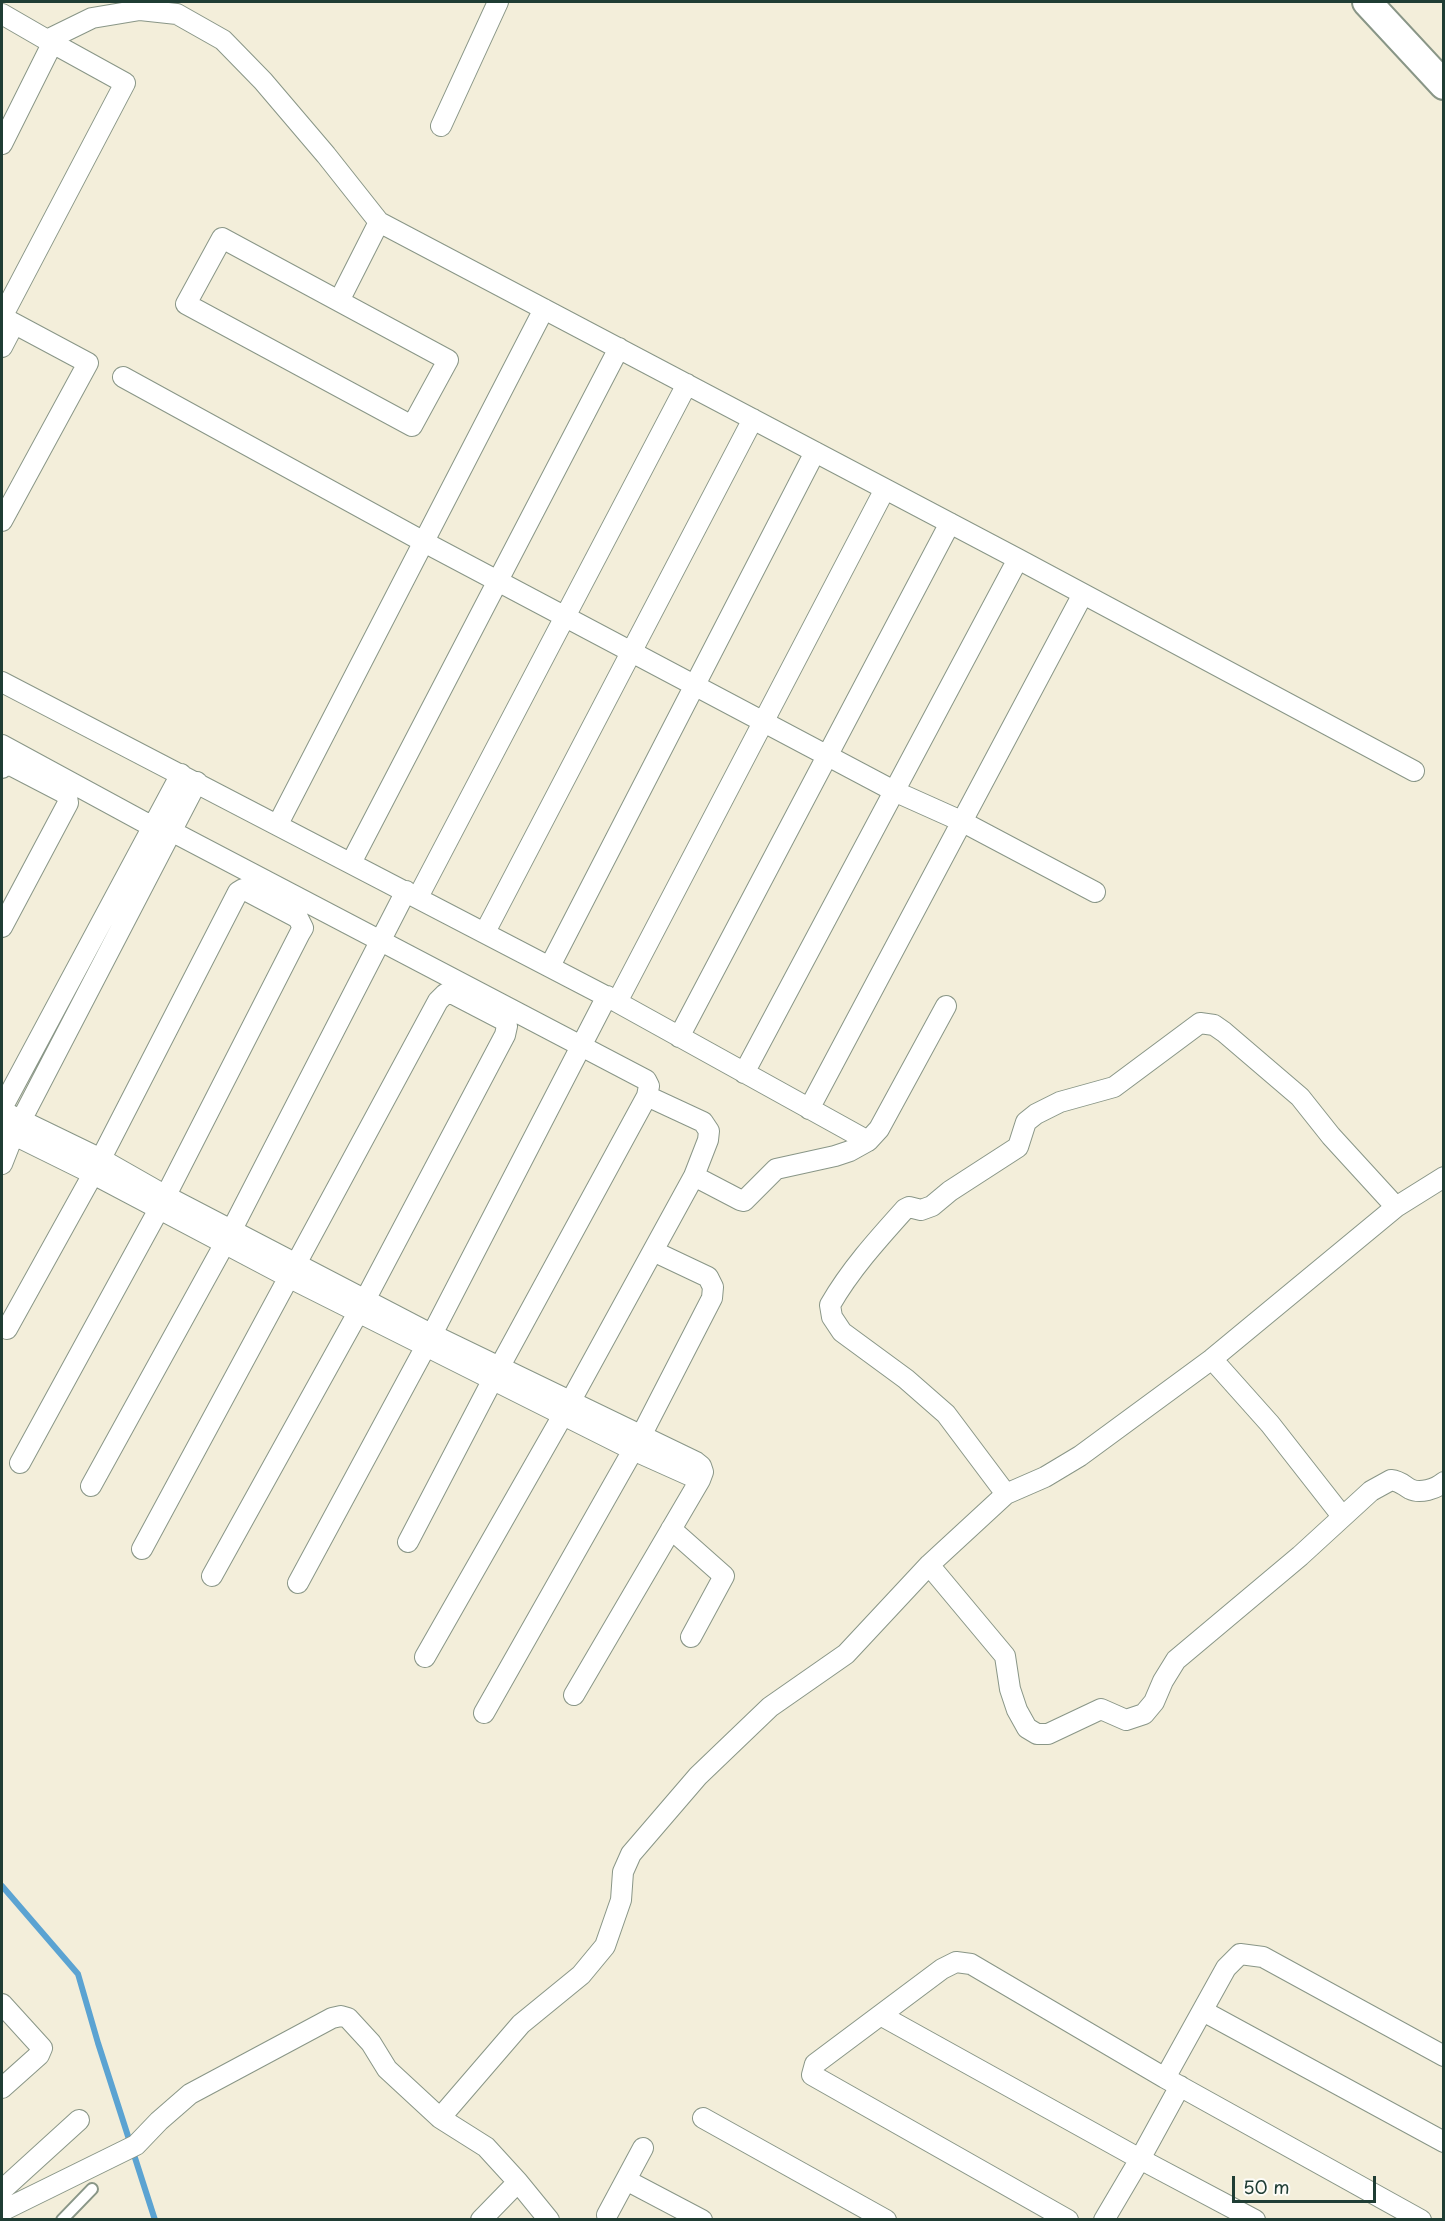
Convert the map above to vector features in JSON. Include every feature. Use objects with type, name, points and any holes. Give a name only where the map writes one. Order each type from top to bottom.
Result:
[{"type":"street","points":[[441,126],[498,2]]},
{"type":"street","points":[[1376,4],[1443,85]]},
{"type":"street","points":[[2,144],[50,42],[92,18],[140,10],[177,14],[223,40],[263,81],[380,222],[1414,771]]},
{"type":"street","points":[[2,14],[125,83],[2,317],[88,363],[2,521]]},
{"type":"street","points":[[339,302],[380,222]]},
{"type":"street","points":[[222,238],[339,302],[448,360],[412,426],[186,304],[222,238]]},
{"type":"street","points":[[278,825],[544,309]]},
{"type":"street","points":[[2,347],[14,324]]},
{"type":"street","points":[[351,863],[619,348]]},
{"type":"street","points":[[123,376],[565,617],[894,791],[961,821],[1095,892]]},
{"type":"street","points":[[91,1486],[228,1236],[381,940],[412,894],[565,617],[687,384]]},
{"type":"street","points":[[485,932],[753,419]]},
{"type":"street","points":[[550,966],[815,452]]},
{"type":"street","points":[[298,1583],[429,1340],[581,1046],[612,999],[763,722],[885,489]]},
{"type":"street","points":[[679,1037],[950,523]]},
{"type":"street","points":[[744,1073],[1018,559]]},
{"type":"street","points":[[809,1109],[1083,594]]},
{"type":"street","points":[[2,682],[550,966],[868,1142]]},
{"type":"street","points":[[2,745],[381,940],[646,1080],[649,1086],[646,1096],[496,1373],[408,1542]]},
{"type":"street","points":[[2,768],[8,764],[64,793],[68,803],[2,927]]},
{"type":"street","points":[[2,1164],[12,1129],[189,778]]},
{"type":"street","points":[[162,829],[2,1110],[12,1129],[97,1167],[293,1272],[637,1443],[696,1462],[701,1466],[700,1480],[574,1695]]},
{"type":"street","points":[[7,1329],[97,1167],[238,892],[243,890],[293,915],[302,923],[300,933],[163,1202],[20,1463]]},
{"type":"street","points":[[142,1549],[438,1001],[445,993],[453,994],[502,1020],[507,1026],[505,1035],[362,1306],[212,1576]]},
{"type":"street","points":[[694,1176],[744,1201],[776,1169],[835,1156],[868,1142],[879,1129],[946,1006]]},
{"type":"street","points":[[1006,1494],[946,1414],[906,1379],[842,1332],[832,1317],[830,1305],[837,1293],[905,1209],[909,1207],[925,1209],[932,1206],[950,1191],[1018,1147],[1026,1122],[1035,1114],[1060,1102],[1114,1087],[1200,1023],[1214,1024],[1300,1097],[1331,1136],[1396,1207]]},
{"type":"street","points":[[425,1658],[567,1408],[694,1176],[708,1140],[709,1131],[703,1122],[646,1096]]},
{"type":"street","points":[[440,2118],[521,2024],[581,1975],[605,1946],[621,1900],[623,1872],[631,1854],[698,1776],[770,1707],[846,1654],[929,1565],[1006,1494],[1045,1477],[1080,1456],[1212,1359],[1396,1207],[1443,1179]]},
{"type":"street","points":[[484,1713],[637,1443],[712,1298],[713,1287],[708,1277],[653,1251]]},
{"type":"street","points":[[1212,1359],[1270,1424],[1342,1516]]},
{"type":"street","points":[[929,1565],[1005,1656],[1010,1689],[1023,1724],[1032,1731],[1043,1734],[1101,1709],[1126,1720],[1144,1714],[1154,1702],[1176,1660],[1300,1556],[1371,1491],[1392,1480],[1400,1481],[1410,1489],[1418,1491],[1442,1487]]},
{"type":"street","points":[[671,1529],[724,1576],[692,1637]]},
{"type":"street","points":[[1104,2220],[1140,2159],[1203,2011],[1226,1968],[1240,1954],[1263,1957],[1443,2056]]},
{"type":"street","points":[[1068,2220],[812,2075],[815,2064],[942,1969],[956,1962],[971,1964],[1172,2082],[1421,2220]]},
{"type":"street","points":[[2,2004],[42,2048],[39,2055],[2,2088]]},
{"type":"street","points":[[1203,2011],[1443,2142]]},
{"type":"street","points":[[5,2207],[136,2145],[190,2094],[332,2018],[341,2016],[348,2018],[371,2043],[387,2069],[440,2118],[486,2147],[549,2220]]},
{"type":"street","points":[[882,2016],[1255,2220]]},
{"type":"street","points":[[703,2118],[862,2214],[886,2220]]},
{"type":"street","points":[[5,2207],[79,2120]]},
{"type":"street","points":[[607,2215],[643,2148]]},
{"type":"street","points":[[626,2181],[702,2220]]},
{"type":"street","points":[[481,2220],[518,2182]]},
{"type":"lane","points":[[62,2220],[92,2189]]},
{"type":"waterway","points":[[2,1886],[78,1974],[155,2220]]}]
